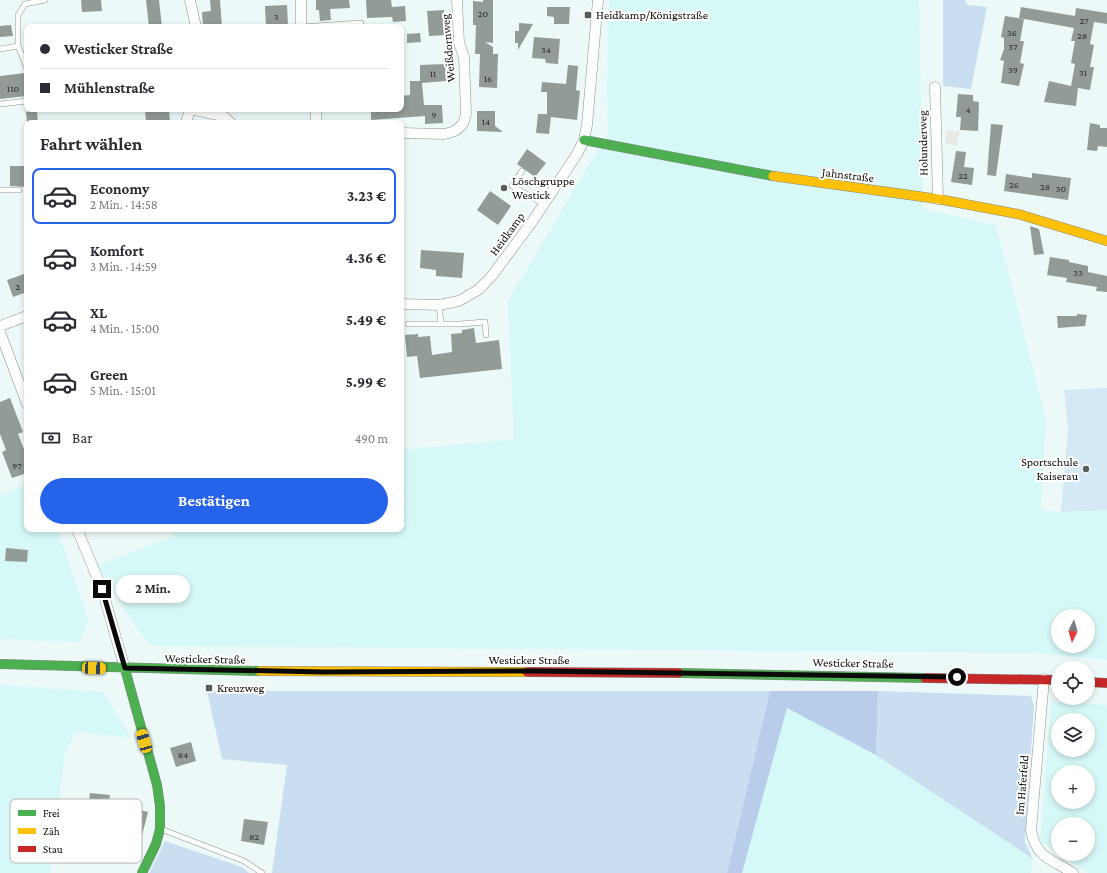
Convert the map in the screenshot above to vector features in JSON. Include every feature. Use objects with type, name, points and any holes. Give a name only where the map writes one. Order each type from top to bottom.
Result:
[{"type":"street","points":[[190,0],[195,24]]},
{"type":"street","points":[[301,0],[301,24]]},
{"type":"street","name":"Weißdornweg","points":[[404,133],[445,134],[455,131],[463,124],[466,114],[464,57],[459,43],[457,0]]},
{"type":"street","name":"Heidkamp","points":[[404,304],[439,305],[459,300],[478,290],[491,277],[544,204],[577,154],[584,140],[587,124],[598,0]]},
{"type":"street","name":"Holunderweg","points":[[935,87],[938,199]]},
{"type":"street","points":[[204,112],[223,116],[228,120]]},
{"type":"street","name":"Jahnstraße","points":[[584,140],[801,181],[938,199],[1018,214],[1107,241]]},
{"type":"street","points":[[0,326],[24,317]]},
{"type":"street","points":[[0,332],[24,396]]},
{"type":"street","points":[[78,532],[102,589],[157,785],[160,806],[160,829],[156,844],[142,873]]},
{"type":"street","name":"Westicker Straße","points":[[0,664],[323,672],[655,673],[1051,680]]},
{"type":"street","name":"Im Haferfeld","points":[[1044,679],[1031,830],[1033,841],[1041,854],[1073,873]]},
{"type":"street","points":[[1095,682],[1107,683]]},
{"type":"lane","points":[[24,61],[18,46],[18,15],[23,6],[45,0]]},
{"type":"lane","points":[[346,24],[361,23]]},
{"type":"lane","points":[[0,49],[18,46]]},
{"type":"lane","points":[[0,104],[24,101]]},
{"type":"lane","points":[[522,172],[512,186],[544,204]]},
{"type":"lane","points":[[0,190],[19,190]]},
{"type":"lane","points":[[439,305],[440,324]]},
{"type":"lane","points":[[408,324],[485,322],[486,334]]},
{"type":"lane","points":[[160,829],[244,860],[262,873]]},
{"type":"shaded area","points":[[609,0],[919,0],[923,209],[996,225],[1046,420],[1041,510],[1061,512],[1107,510],[1107,660],[1037,653],[152,646],[134,625],[98,565],[172,537],[175,532],[404,532],[404,450],[514,439],[508,301],[608,133],[607,86]]},
{"type":"shaded area","points":[[943,0],[965,0],[967,5],[987,7],[971,89],[943,86]]},
{"type":"shaded area","points":[[947,130],[960,131],[957,146],[945,144]]},
{"type":"shaded area","name":"Sportschule Kaiserau","points":[[1107,388],[1107,510],[1061,512],[1068,428],[1064,390]]},
{"type":"shaded area","points":[[24,485],[24,532],[58,532],[89,620],[79,642],[0,639],[0,495]]},
{"type":"shaded area","points":[[0,685],[104,692],[131,738],[75,732],[65,753],[59,799],[10,799],[10,863],[51,863],[50,873],[0,873]]},
{"type":"shaded area","points":[[207,691],[770,691],[727,873],[272,873],[287,765],[222,759]]},
{"type":"shaded area","points":[[770,691],[878,691],[876,755],[787,708],[742,873],[727,873]]},
{"type":"shaded area","points":[[878,691],[1031,696],[1034,706],[1025,842],[1033,859],[876,755]]},
{"type":"shaded area","points":[[1051,701],[1051,705],[1107,705],[1107,873],[1088,873],[1070,861],[1095,861],[1095,817],[1051,817],[1051,848],[1040,841]]},
{"type":"shaded area","points":[[787,708],[876,755],[1033,859],[1031,873],[742,873]]},
{"type":"shaded area","points":[[165,841],[242,867],[249,873],[149,873]]},
{"type":"building","points":[[81,0],[101,0],[102,11],[82,12]]},
{"type":"building","points":[[146,0],[159,0],[162,24],[149,24]]},
{"type":"building","points":[[210,0],[220,0],[222,24],[203,24],[202,12],[211,11]]},
{"type":"building","points":[[316,0],[349,0],[350,8],[330,9],[331,20],[320,21],[319,10],[316,10]]},
{"type":"building","points":[[366,0],[391,0],[392,7],[405,6],[406,21],[393,22],[392,17],[367,18]]},
{"type":"building","points":[[483,0],[493,0],[493,43],[485,42],[493,47],[493,54],[498,54],[497,88],[479,87],[480,54],[475,54],[476,25],[473,25],[473,1],[483,2]]},
{"type":"building","points":[[287,5],[288,24],[266,24],[265,6]]},
{"type":"building","points":[[547,7],[570,7],[569,24],[554,24],[554,17],[547,16]]},
{"type":"building","points":[[1021,7],[1075,16],[1076,8],[1107,13],[1107,24],[1094,22],[1090,44],[1094,45],[1090,67],[1094,67],[1090,90],[1078,88],[1076,106],[1044,102],[1049,81],[1071,86],[1075,64],[1071,63],[1075,41],[1071,41],[1074,28],[1019,18]]},
{"type":"building","points":[[444,10],[446,35],[429,36],[427,11]]},
{"type":"building","points":[[1005,16],[1024,19],[1020,41],[1024,41],[1020,63],[1024,64],[1019,86],[1001,83],[1004,61],[1000,60],[1004,49],[1004,38],[1001,37]]},
{"type":"building","points":[[519,23],[533,24],[518,50],[518,43],[515,43],[515,31],[519,31]]},
{"type":"building","points":[[11,25],[13,36],[0,37],[0,26]]},
{"type":"building","points":[[420,33],[421,42],[407,43],[407,34]]},
{"type":"building","points":[[534,37],[560,39],[558,64],[546,63],[545,59],[532,58]]},
{"type":"building","points":[[445,64],[446,81],[422,83],[424,105],[442,105],[443,123],[425,124],[425,116],[371,120],[371,112],[404,112],[404,96],[410,95],[410,81],[420,81],[420,65]]},
{"type":"building","points":[[568,65],[578,66],[576,90],[580,91],[577,120],[551,117],[549,134],[536,133],[538,114],[547,114],[547,92],[541,92],[542,82],[566,84]]},
{"type":"building","points":[[24,73],[24,96],[0,99],[0,76]]},
{"type":"building","points":[[958,94],[973,95],[973,101],[979,102],[978,131],[960,130],[961,117],[956,117]]},
{"type":"building","points":[[477,111],[495,111],[495,126],[503,132],[477,131]]},
{"type":"building","points":[[26,112],[37,112],[38,120],[27,120]]},
{"type":"building","points":[[145,112],[169,112],[170,120],[146,120]]},
{"type":"building","points":[[1090,123],[1100,125],[1100,128],[1107,128],[1107,147],[1098,146],[1097,151],[1087,150]]},
{"type":"building","points":[[991,124],[1003,125],[996,176],[987,175]]},
{"type":"building","points":[[527,149],[546,163],[535,177],[517,164]]},
{"type":"building","points":[[956,151],[966,152],[964,167],[974,168],[972,185],[951,182]]},
{"type":"building","points":[[10,166],[24,166],[24,187],[10,186]]},
{"type":"building","points":[[1032,173],[1071,178],[1068,200],[1004,191],[1006,174],[1032,178]]},
{"type":"building","points":[[490,191],[511,206],[498,225],[477,210]]},
{"type":"building","points":[[1030,226],[1039,229],[1044,254],[1034,255]]},
{"type":"building","points":[[421,250],[464,253],[462,278],[436,276],[436,270],[420,268]]},
{"type":"building","points":[[1050,257],[1069,260],[1069,262],[1088,266],[1088,272],[1107,276],[1107,292],[1096,291],[1097,287],[1066,282],[1067,278],[1047,275]]},
{"type":"building","points":[[24,274],[24,293],[13,297],[7,280]]},
{"type":"building","points":[[1077,314],[1087,315],[1085,326],[1058,328],[1057,316],[1077,316]]},
{"type":"building","points":[[474,328],[476,343],[499,340],[502,369],[420,378],[417,356],[407,357],[405,335],[418,334],[418,337],[430,336],[432,355],[452,352],[451,334],[462,333],[462,330]]},
{"type":"building","points":[[10,398],[23,432],[18,434],[24,449],[24,474],[12,478],[2,452],[6,450],[0,434],[0,402]]},
{"type":"building","points":[[6,548],[28,550],[27,562],[5,561]]},
{"type":"building","points":[[191,742],[196,761],[176,767],[170,748]]},
{"type":"building","points":[[90,793],[110,795],[109,799],[89,799]]},
{"type":"building","points":[[142,810],[148,812],[142,836]]},
{"type":"building","points":[[244,819],[268,822],[264,845],[241,841]]},
{"type":"traffic: fast","points":[[584,140],[773,176]]},
{"type":"traffic: fast","points":[[0,664],[260,671]]},
{"type":"traffic: fast","points":[[125,669],[157,785],[160,806],[160,829],[156,844],[142,873]]},
{"type":"traffic: fast","points":[[679,673],[925,678]]},
{"type":"traffic: slow","points":[[773,176],[938,199],[1018,214],[1107,241]]},
{"type":"traffic: slow","points":[[260,671],[527,672]]},
{"type":"traffic: jam","points":[[527,672],[679,673]]},
{"type":"traffic: jam","points":[[925,678],[1051,680]]},
{"type":"traffic: jam","points":[[1095,682],[1107,683]]},
{"type":"place","name":"Heidkamp/Königstraße","points":[[588,15]]},
{"type":"place","name":"Löschgruppe Westick","points":[[504,188]]},
{"type":"place","name":"Sportschule Kaiserau","points":[[1086,469]]},
{"type":"place","name":"Kreuzweg","points":[[209,688]]},
{"type":"route","points":[[102,589],[125,668],[323,672],[534,671],[957,677]]}]
